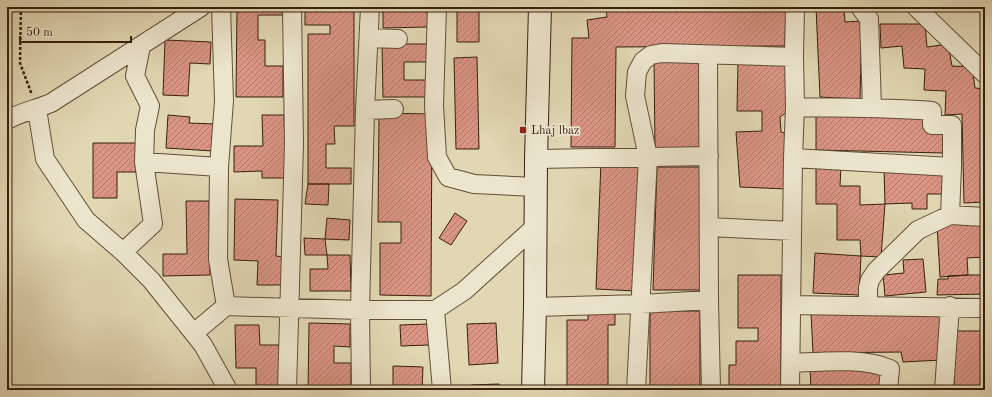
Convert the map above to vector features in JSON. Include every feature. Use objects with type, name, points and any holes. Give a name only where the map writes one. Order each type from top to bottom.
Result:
[{"type":"street","points":[[7,120],[18,114],[37,109],[51,103],[201,7]]},
{"type":"street","points":[[221,7],[224,101],[219,167],[218,259],[226,306]]},
{"type":"street","points":[[287,390],[294,144],[292,7]]},
{"type":"street","points":[[361,390],[360,310],[365,110],[370,7]]},
{"type":"street","points":[[437,7],[434,105],[437,157],[448,176],[454,178],[474,184],[536,187]]},
{"type":"street","points":[[533,390],[536,159],[540,7]]},
{"type":"street","points":[[790,390],[795,107],[795,7]]},
{"type":"street","points":[[860,7],[869,19],[872,107]]},
{"type":"street","points":[[916,7],[985,74]]},
{"type":"street","points":[[369,38],[398,39]]},
{"type":"street","points":[[124,252],[153,224],[144,162],[145,130],[150,106],[135,76],[140,46]]},
{"type":"street","points":[[636,390],[648,157],[634,96],[637,72],[643,61],[652,55],[662,53],[794,57]]},
{"type":"street","points":[[708,55],[711,390]]},
{"type":"street","points":[[795,107],[872,107],[932,111],[932,125],[952,125],[950,215]]},
{"type":"street","points":[[365,110],[394,108]]},
{"type":"street","points":[[37,109],[45,159],[86,220],[124,252],[151,280],[203,345],[228,390]]},
{"type":"street","points":[[536,159],[709,156]]},
{"type":"street","points":[[793,158],[952,167]]},
{"type":"street","points":[[144,162],[219,167]]},
{"type":"street","points":[[868,305],[868,288],[870,280],[876,271],[918,230],[950,215],[985,217]]},
{"type":"street","points":[[194,333],[226,306],[360,310],[435,310],[464,291],[536,226]]},
{"type":"street","points":[[709,227],[792,231]]},
{"type":"street","points":[[535,307],[641,304],[709,300]]},
{"type":"street","points":[[791,305],[950,306],[985,308]]},
{"type":"street","points":[[928,390],[944,390],[950,306]]},
{"type":"street","points":[[435,310],[442,390]]},
{"type":"street","points":[[791,363],[857,362],[884,366],[890,369],[888,390]]},
{"type":"path","points":[[21,7],[20,63],[37,109]]},
{"type":"building","points":[[237,7],[285,7],[285,15],[258,15],[258,40],[265,40],[265,66],[283,66],[283,97],[236,97]]},
{"type":"building","points":[[305,7],[354,7],[354,126],[334,126],[335,144],[326,144],[326,168],[351,168],[351,184],[308,184],[308,34],[330,34],[330,25],[305,25]]},
{"type":"building","points":[[383,7],[427,7],[428,27],[383,28]]},
{"type":"building","points":[[606,7],[786,7],[785,46],[616,47],[615,147],[571,147],[572,38],[589,38],[587,20],[607,17]]},
{"type":"building","points":[[816,7],[844,7],[845,22],[862,21],[860,99],[820,97]]},
{"type":"building","points":[[457,11],[479,11],[479,42],[457,42]]},
{"type":"building","points":[[880,24],[925,24],[927,47],[948,44],[952,66],[972,67],[975,88],[985,89],[985,202],[964,203],[962,114],[945,115],[946,91],[924,90],[925,69],[904,68],[902,46],[881,48]]},
{"type":"building","points":[[165,40],[211,42],[210,64],[190,63],[188,96],[163,95]]},
{"type":"building","points":[[382,44],[428,44],[428,62],[404,62],[404,80],[427,80],[427,97],[383,97]]},
{"type":"building","points":[[477,57],[479,149],[456,149],[454,58]]},
{"type":"building","points":[[654,60],[699,60],[701,150],[655,149]]},
{"type":"building","points":[[738,61],[788,63],[787,112],[780,117],[781,132],[788,134],[787,189],[740,187],[736,132],[762,131],[762,111],[737,111]]},
{"type":"building","points":[[816,112],[926,116],[944,132],[943,153],[816,150]]},
{"type":"building","points":[[379,113],[432,114],[431,296],[380,295],[380,243],[401,243],[401,222],[378,222]]},
{"type":"building","points":[[168,115],[190,117],[189,123],[215,124],[213,151],[166,148]]},
{"type":"building","points":[[262,115],[284,115],[286,178],[262,178],[262,171],[234,172],[234,146],[263,146]]},
{"type":"building","points":[[93,143],[139,143],[139,172],[117,172],[117,198],[93,198]]},
{"type":"building","points":[[601,162],[640,164],[635,291],[596,289]]},
{"type":"building","points":[[657,167],[702,167],[702,290],[653,290]]},
{"type":"building","points":[[816,167],[841,167],[840,186],[860,186],[860,205],[885,204],[881,257],[861,256],[860,240],[837,240],[837,204],[816,204]]},
{"type":"building","points":[[884,170],[945,171],[945,194],[927,194],[927,209],[912,209],[912,203],[885,204]]},
{"type":"building","points":[[308,184],[329,184],[328,205],[305,204]]},
{"type":"building","points":[[235,199],[278,200],[276,256],[285,257],[284,285],[257,285],[258,261],[234,260]]},
{"type":"building","points":[[186,201],[209,201],[210,275],[163,276],[163,254],[187,254]]},
{"type":"building","points":[[455,213],[467,221],[451,245],[439,238]]},
{"type":"building","points":[[327,218],[350,220],[349,240],[325,239]]},
{"type":"building","points":[[985,222],[985,257],[967,258],[968,275],[940,277],[937,224]]},
{"type":"building","points":[[304,238],[325,239],[327,255],[305,255]]},
{"type":"building","points":[[815,253],[861,256],[859,295],[813,293]]},
{"type":"building","points":[[327,255],[350,255],[351,291],[310,291],[310,269],[328,269]]},
{"type":"building","points":[[923,259],[926,292],[885,296],[883,275],[904,273],[903,260]]},
{"type":"building","points":[[738,275],[781,275],[781,390],[729,390],[729,365],[736,365],[736,341],[758,341],[758,328],[738,328]]},
{"type":"building","points":[[985,275],[985,294],[937,295],[938,279],[948,279],[948,276]]},
{"type":"building","points":[[588,309],[615,309],[615,325],[608,325],[608,390],[567,390],[567,320],[588,320]]},
{"type":"building","points":[[650,311],[700,311],[700,390],[650,390]]},
{"type":"building","points":[[811,313],[941,314],[942,360],[903,362],[901,352],[813,353]]},
{"type":"building","points":[[309,323],[350,324],[350,347],[334,346],[334,363],[351,363],[351,390],[308,390]]},
{"type":"building","points":[[496,323],[498,363],[469,365],[467,324]]},
{"type":"building","points":[[428,324],[429,345],[401,346],[400,325]]},
{"type":"building","points":[[235,325],[259,325],[260,345],[280,345],[281,387],[256,388],[256,368],[236,368]]},
{"type":"building","points":[[954,331],[985,331],[985,390],[954,390]]},
{"type":"building","points":[[393,366],[423,367],[422,390],[393,390]]},
{"type":"building","points":[[810,366],[883,369],[884,390],[811,390]]},
{"type":"building","points":[[499,384],[499,390],[471,390],[471,385]]},
{"type":"place","name":"Lhaj lbaz","points":[[523,130]]}]
